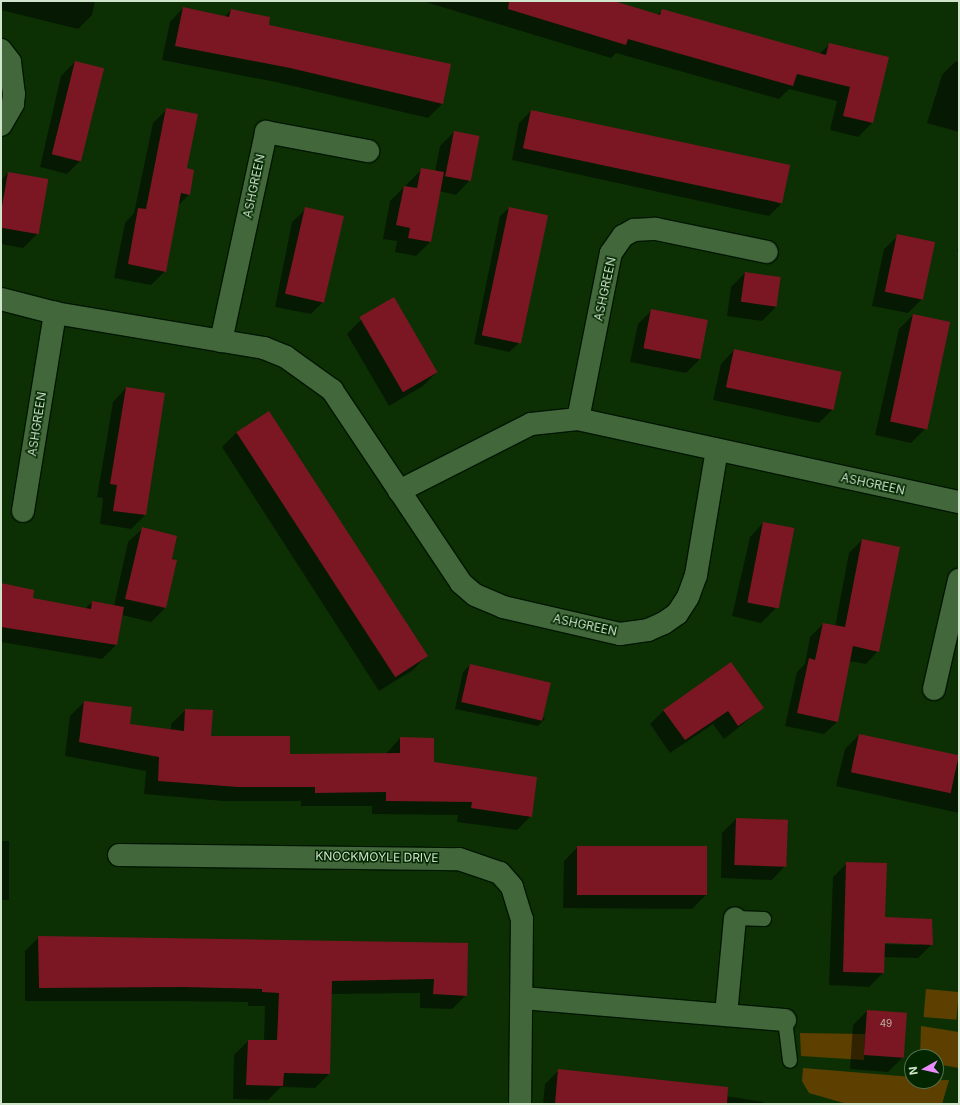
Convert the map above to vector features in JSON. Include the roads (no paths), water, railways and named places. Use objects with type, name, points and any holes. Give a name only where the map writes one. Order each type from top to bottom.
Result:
[{"type":"street","points":[[1,50],[10,62],[14,82],[13,104],[1,125]]},
{"type":"street","name":"ASHGREEN","points":[[221,341],[266,132],[368,151]]},
{"type":"street","name":"ASHGREEN","points":[[578,419],[611,253],[623,236],[634,230],[656,229],[767,252]]},
{"type":"street","name":"ASHGREEN","points":[[1,299],[55,313],[264,348],[286,357],[332,390],[451,570],[475,595],[503,607],[620,634],[633,634],[668,620],[677,614],[688,597],[696,575],[717,450]]},
{"type":"street","name":"ASHGREEN","points":[[23,511],[55,313]]},
{"type":"street","name":"ASHGREEN","points":[[399,491],[531,424],[578,419],[959,502]]},
{"type":"street","points":[[934,690],[959,580]]},
{"type":"street","name":"KNOCKMOYLE DRIVE","points":[[119,855],[438,858],[482,864],[500,873],[512,887],[521,909],[522,998],[520,1104]]},
{"type":"street","points":[[726,1015],[735,918]]},
{"type":"street","points":[[522,998],[785,1020]]},
{"type":"lane","points":[[735,918],[764,919]]},
{"type":"lane","points":[[785,1020],[790,1061]]}]
